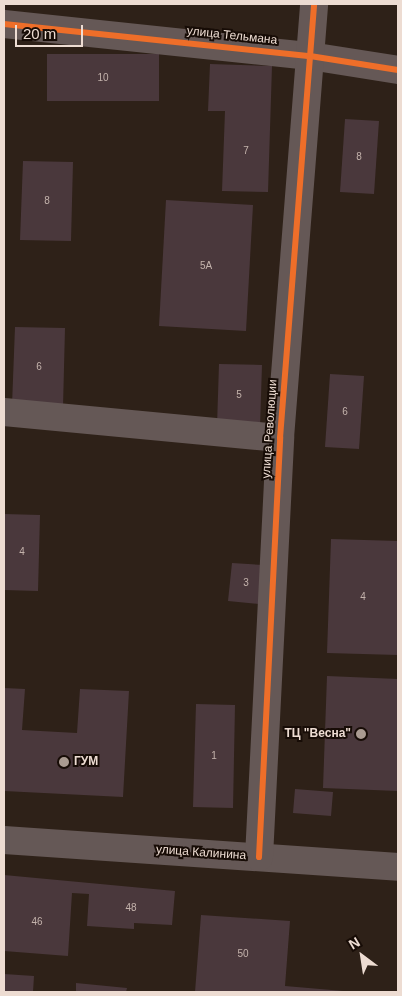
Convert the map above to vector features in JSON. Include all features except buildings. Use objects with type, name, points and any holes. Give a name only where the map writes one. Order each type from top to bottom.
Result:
[{"type":"street","name":"улица Революции","points":[[259,857],[280,438],[314,4]]},
{"type":"street","name":"улица Тельмана","points":[[4,24],[310,56],[398,70]]},
{"type":"street","points":[[4,412],[280,438]]},
{"type":"street","name":"улица Калинина","points":[[4,840],[398,867]]},
{"type":"cycle path","points":[[259,857],[280,438],[314,4]]},
{"type":"cycle path","points":[[4,24],[310,56],[398,70]]},
{"type":"place","name":"ТЦ \"Весна\"","points":[[361,734]]},
{"type":"place","name":"ГУМ","points":[[64,762]]}]
